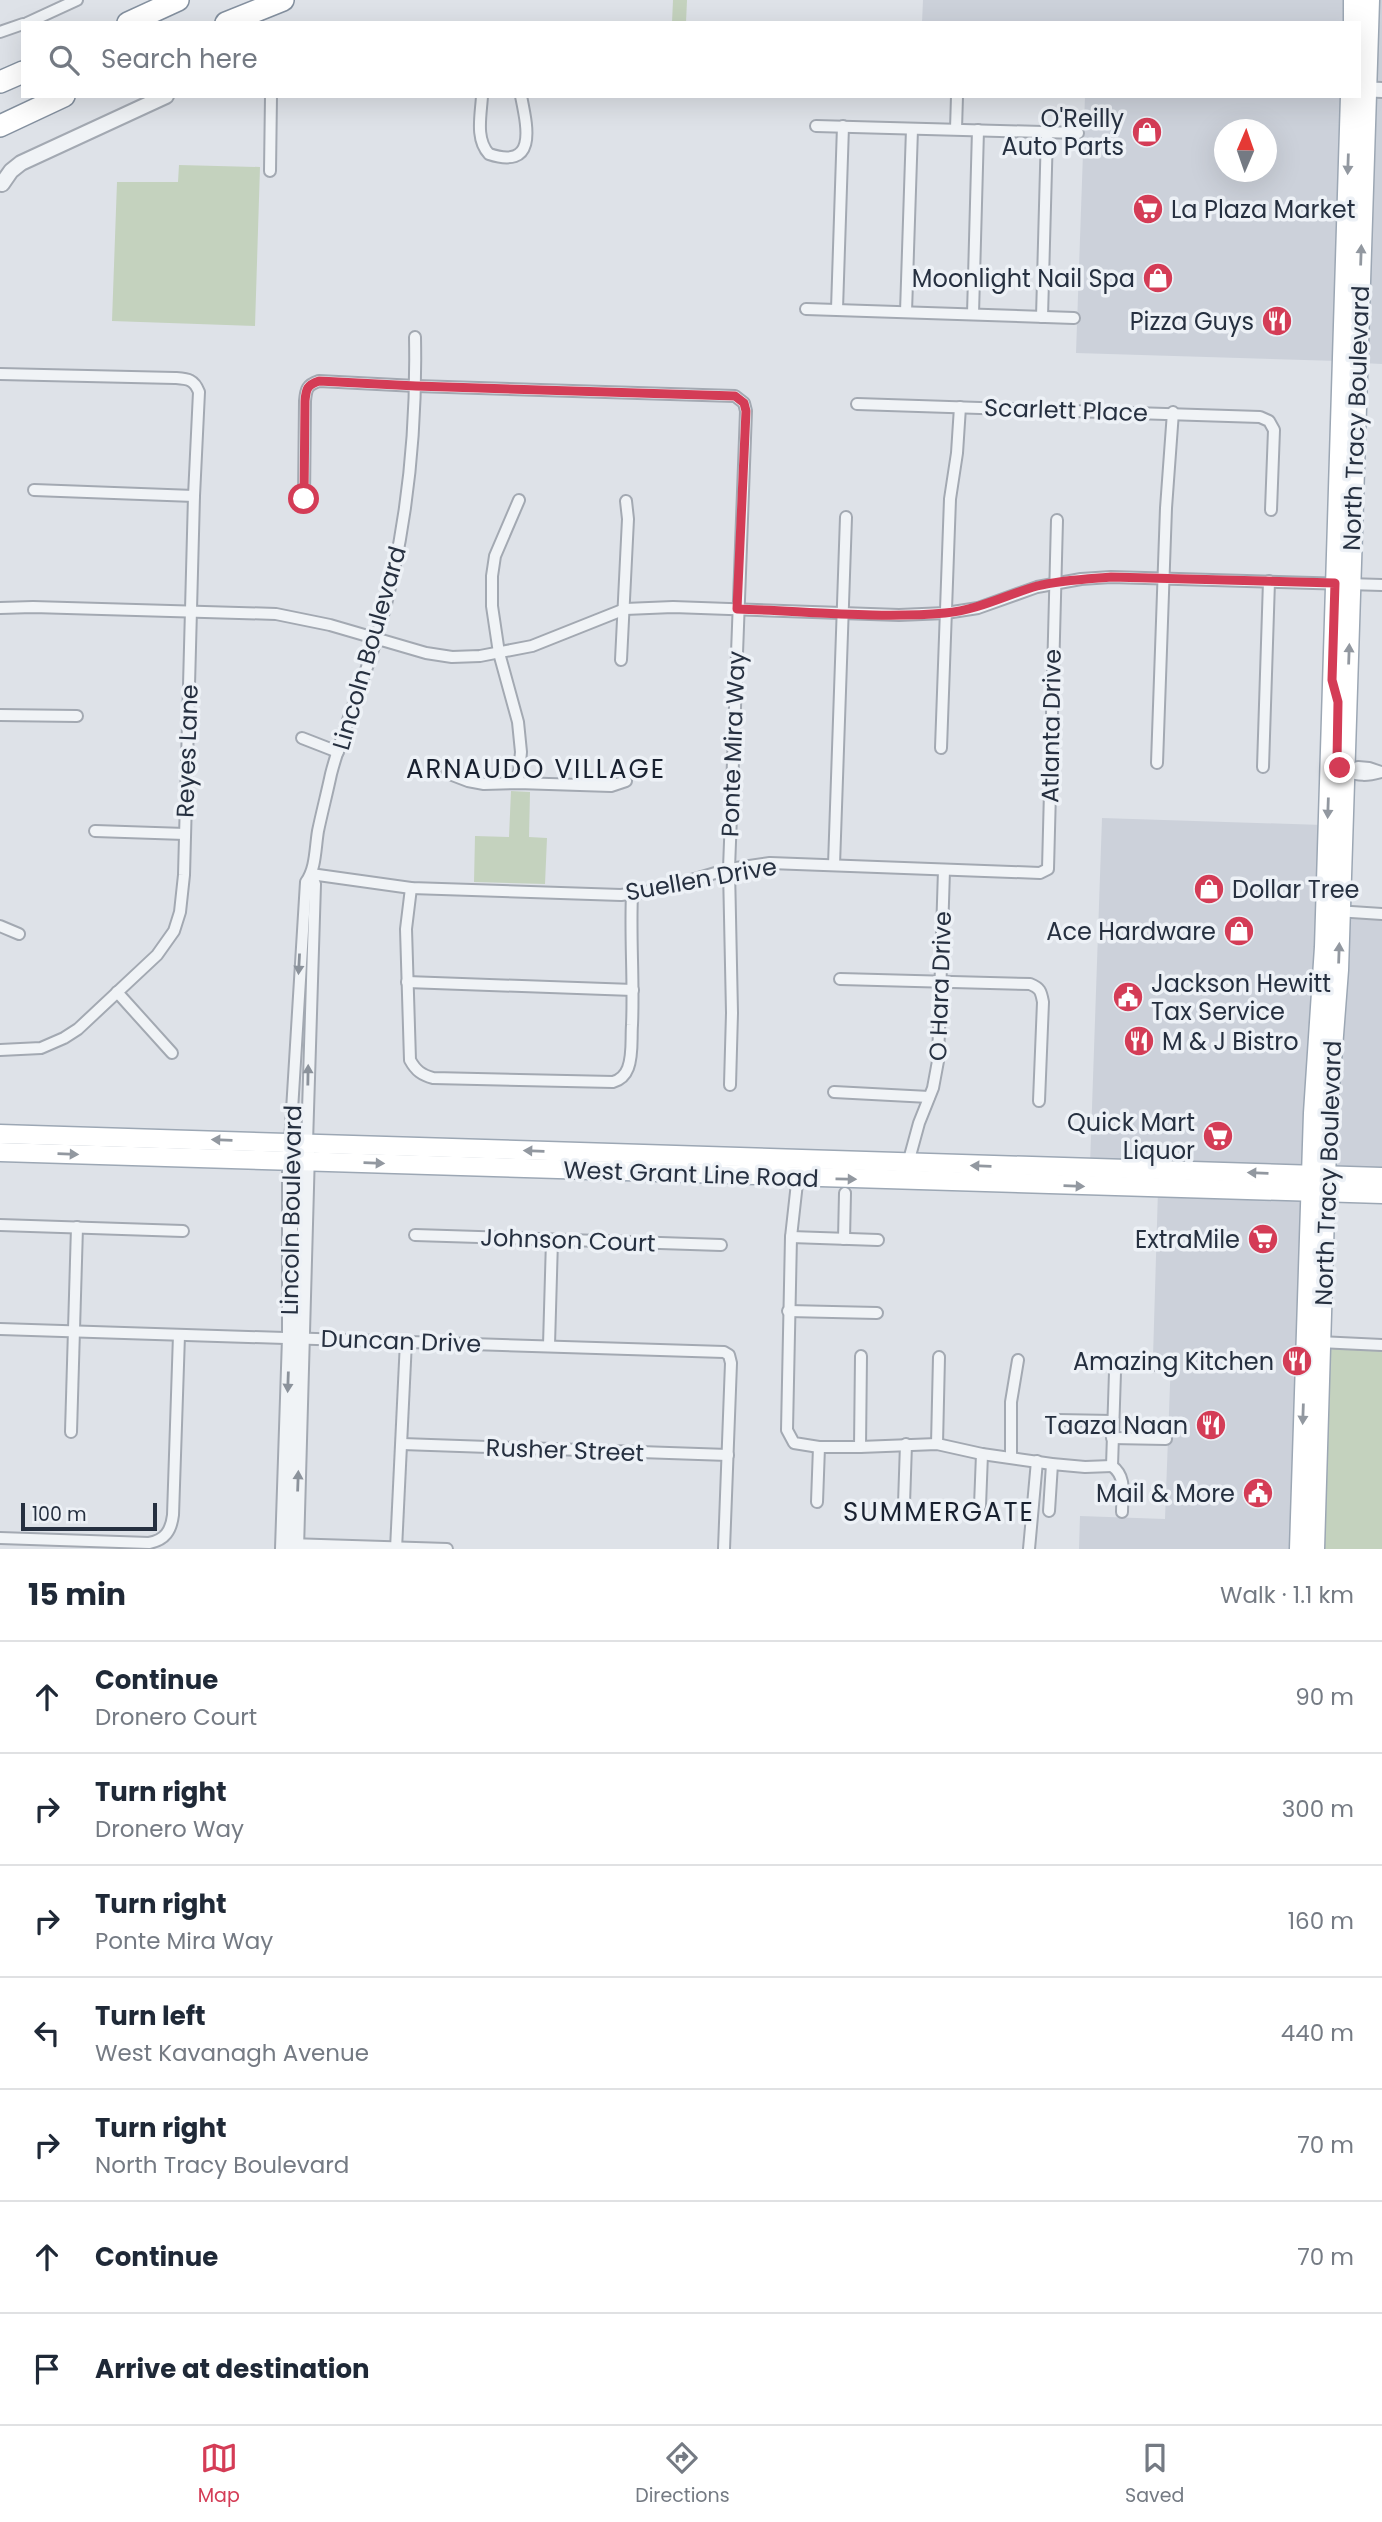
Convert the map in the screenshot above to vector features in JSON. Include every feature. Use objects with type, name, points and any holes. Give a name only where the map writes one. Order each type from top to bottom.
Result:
[{"type":"highway","points":[[132,21],[178,0]]},
{"type":"highway","points":[[231,21],[283,0]]},
{"type":"highway","points":[[0,82],[21,73]]},
{"type":"highway","points":[[0,126],[60,98]]},
{"type":"main road","points":[[1353,0],[1353,21]]},
{"type":"main road","name":"North Tracy Boulevard","points":[[1299,1549],[1307,1294],[1340,912],[1345,771],[1343,583],[1370,0]]},
{"type":"main road","name":"North Tracy Boulevard","points":[[1315,1549],[1321,1343],[1318,1183],[1327,848],[1332,680],[1343,583]]},
{"type":"main road","name":"West Grant Line Road","points":[[0,1134],[298,1152],[798,1169],[900,1180],[1022,1184],[1318,1183],[1382,1177]]},
{"type":"main road","name":"West Grant Line Road","points":[[0,1152],[298,1152]]},
{"type":"main road","name":"West Grant Line Road","points":[[798,1169],[909,1163],[1055,1168],[1318,1183],[1382,1194]]},
{"type":"main road","points":[[1022,1184],[1026,1178],[1055,1168]]},
{"type":"street","points":[[30,21],[77,0]]},
{"type":"street","points":[[0,32],[21,24]]},
{"type":"street","points":[[2,184],[21,163],[162,98]]},
{"type":"street","points":[[270,171],[271,98]]},
{"type":"street","points":[[482,98],[482,147],[497,157],[512,157],[520,153],[526,145],[528,130],[521,98]]},
{"type":"street","points":[[956,129],[957,98]]},
{"type":"street","points":[[816,126],[1078,133]]},
{"type":"street","points":[[837,309],[843,126]]},
{"type":"street","points":[[906,312],[912,128]]},
{"type":"street","points":[[973,314],[978,130]]},
{"type":"street","points":[[1042,317],[1047,132]]},
{"type":"street","points":[[806,309],[1074,318]]},
{"type":"street","name":"Lincoln Boulevard","points":[[298,1152],[314,884],[312,874],[318,832],[338,752],[377,639],[403,531],[411,469],[416,386],[415,337]]},
{"type":"street","name":"Reyes Lane","points":[[0,374],[189,379],[196,383],[200,392],[180,912],[174,931],[157,955],[78,1029],[41,1048],[0,1050]]},
{"type":"street","points":[[304,499],[306,389],[310,384],[328,381],[416,386]]},
{"type":"street","name":"Ponte Mira Way","points":[[416,386],[735,396],[744,403],[746,411],[729,869],[732,1013],[730,1085]]},
{"type":"street","name":"Scarlett Place","points":[[857,404],[1174,412],[1265,418],[1272,425],[1275,436],[1271,510]]},
{"type":"street","points":[[941,748],[950,499],[960,407]]},
{"type":"street","points":[[1157,762],[1167,486],[1174,412]]},
{"type":"street","points":[[34,489],[194,496]]},
{"type":"street","points":[[518,783],[521,752],[518,722],[499,653],[492,607],[492,576],[495,556],[519,500]]},
{"type":"street","points":[[621,660],[628,519],[626,501]]},
{"type":"street","points":[[834,864],[846,517]]},
{"type":"street","name":"Atlanta Drive","points":[[1048,869],[1057,520]]},
{"type":"street","points":[[0,608],[191,610],[296,617],[426,653],[452,657],[480,656],[532,646],[625,609],[673,607],[899,615],[946,613],[978,608],[1037,586],[1111,577],[1382,585]]},
{"type":"street","points":[[1263,767],[1269,581]]},
{"type":"street","points":[[1332,680],[1338,702],[1337,763],[1345,771],[1358,767],[1381,772]]},
{"type":"street","points":[[0,715],[77,716]]},
{"type":"street","points":[[302,738],[338,752]]},
{"type":"street","points":[[447,774],[484,784],[611,786],[626,781]]},
{"type":"street","points":[[95,831],[184,834]]},
{"type":"street","points":[[1327,848],[1333,860],[1334,908],[1340,912],[1382,914]]},
{"type":"street","name":"Suellen Drive","points":[[312,874],[411,888],[632,894],[657,890],[729,869],[770,863],[1028,874],[1048,869]]},
{"type":"street","name":"O Hara Drive","points":[[900,1180],[909,1163],[933,1088],[938,1061],[944,870]]},
{"type":"street","name":"Lincoln Boulevard","points":[[289,1546],[296,1338],[302,921],[306,883],[312,874]]},
{"type":"street","points":[[411,888],[406,929],[410,1060],[414,1069],[433,1078],[596,1082],[620,1080],[627,1070],[631,1054],[632,894]]},
{"type":"street","points":[[0,926],[19,934]]},
{"type":"street","points":[[840,979],[1030,984],[1038,988],[1043,1002],[1039,1101]]},
{"type":"street","points":[[407,982],[633,990]]},
{"type":"street","points":[[117,992],[172,1053]]},
{"type":"street","points":[[834,1092],[929,1097]]},
{"type":"street","points":[[798,1169],[790,1237],[788,1311],[787,1430],[794,1443],[819,1447],[937,1444],[982,1454],[1011,1456],[1052,1464],[1112,1466],[1120,1472],[1122,1478],[1122,1512]]},
{"type":"street","points":[[844,1239],[845,1194]]},
{"type":"street","points":[[0,1225],[183,1231]]},
{"type":"street","points":[[71,1432],[77,1227]]},
{"type":"street","name":"Johnson Court","points":[[415,1235],[721,1245]]},
{"type":"street","points":[[790,1237],[878,1240]]},
{"type":"street","points":[[549,1345],[552,1240]]},
{"type":"street","points":[[1307,1294],[1314,1306],[1313,1333],[1321,1343],[1382,1345]]},
{"type":"street","points":[[788,1311],[877,1313]]},
{"type":"street","name":"Duncan Drive","points":[[0,1329],[718,1351],[729,1355],[731,1363],[727,1455]]},
{"type":"street","points":[[0,1538],[88,1545],[158,1541],[172,1526],[179,1335]]},
{"type":"street","points":[[396,1548],[406,1341]]},
{"type":"street","points":[[860,1447],[861,1356]]},
{"type":"street","points":[[937,1444],[939,1357]]},
{"type":"street","points":[[1011,1456],[1011,1402],[1018,1360]]},
{"type":"street","points":[[1112,1466],[1115,1372],[1118,1367],[1127,1364],[1166,1365]]},
{"type":"street","points":[[1057,1420],[1113,1421]]},
{"type":"street","points":[[1112,1438],[1166,1439]]},
{"type":"street","name":"Rusher Street","points":[[402,1444],[727,1455]]},
{"type":"street","points":[[904,1504],[906,1444]]},
{"type":"street","points":[[817,1502],[819,1447]]},
{"type":"street","points":[[980,1506],[982,1454]]},
{"type":"street","points":[[724,1549],[727,1455]]},
{"type":"street","points":[[1029,1549],[1037,1461]]},
{"type":"street","points":[[1049,1511],[1052,1464]]},
{"type":"street","points":[[289,1546],[447,1549]]},
{"type":"shaded area","points":[[923,0],[1382,0],[1382,364],[1361,363],[1361,21],[922,21]]},
{"type":"shaded area","points":[[1085,98],[1345,98],[1338,361],[1076,353]]},
{"type":"shaded area","points":[[1102,818],[1323,825],[1307,1171],[1090,1165]]},
{"type":"shaded area","points":[[1343,917],[1382,918],[1382,1173],[1329,1171]]},
{"type":"shaded area","points":[[1158,1190],[1304,1196],[1294,1549],[1079,1549],[1080,1516],[1165,1519],[1171,1358],[1153,1357]]},
{"type":"green space","points":[[673,0],[687,0],[686,21],[672,21]]},
{"type":"green space","points":[[179,165],[260,167],[255,326],[112,321],[117,182],[178,182]]},
{"type":"green space","points":[[511,791],[530,792],[529,837],[547,838],[545,884],[474,882],[475,836],[509,837]]},
{"type":"green space","points":[[1334,1338],[1382,1341],[1382,1549],[1320,1549],[1328,1350],[1334,1349]]},
{"type":"place","name":"O'Reilly Auto Parts","points":[[1147,132]]},
{"type":"place","name":"La Plaza Market","points":[[1148,209]]},
{"type":"place","name":"Moonlight Nail Spa","points":[[1158,278]]},
{"type":"place","name":"Pizza Guys","points":[[1277,321]]},
{"type":"place","name":"Dollar Tree","points":[[1209,889]]},
{"type":"place","name":"Ace Hardware","points":[[1239,931]]},
{"type":"place","name":"Jackson Hewitt Tax Service","points":[[1128,997]]},
{"type":"place","name":"M & J Bistro","points":[[1139,1041]]},
{"type":"place","name":"Quick Mart Liquor","points":[[1218,1136]]},
{"type":"place","name":"ExtraMile","points":[[1263,1239]]},
{"type":"place","name":"Amazing Kitchen","points":[[1297,1361]]},
{"type":"place","name":"Taaza Naan","points":[[1211,1425]]},
{"type":"place","name":"Mail & More","points":[[1258,1493]]},
{"type":"district","name":"ARNAUDO VILLAGE","points":[[536,769]]},
{"type":"district","name":"SUMMERGATE","points":[[939,1512]]},
{"type":"route","points":[[304,499],[306,389],[310,384],[319,381],[735,396],[744,403],[746,411],[737,609],[899,615],[946,613],[978,608],[1037,586],[1111,577],[1335,583],[1332,680],[1338,698],[1337,760],[1340,768]]}]
